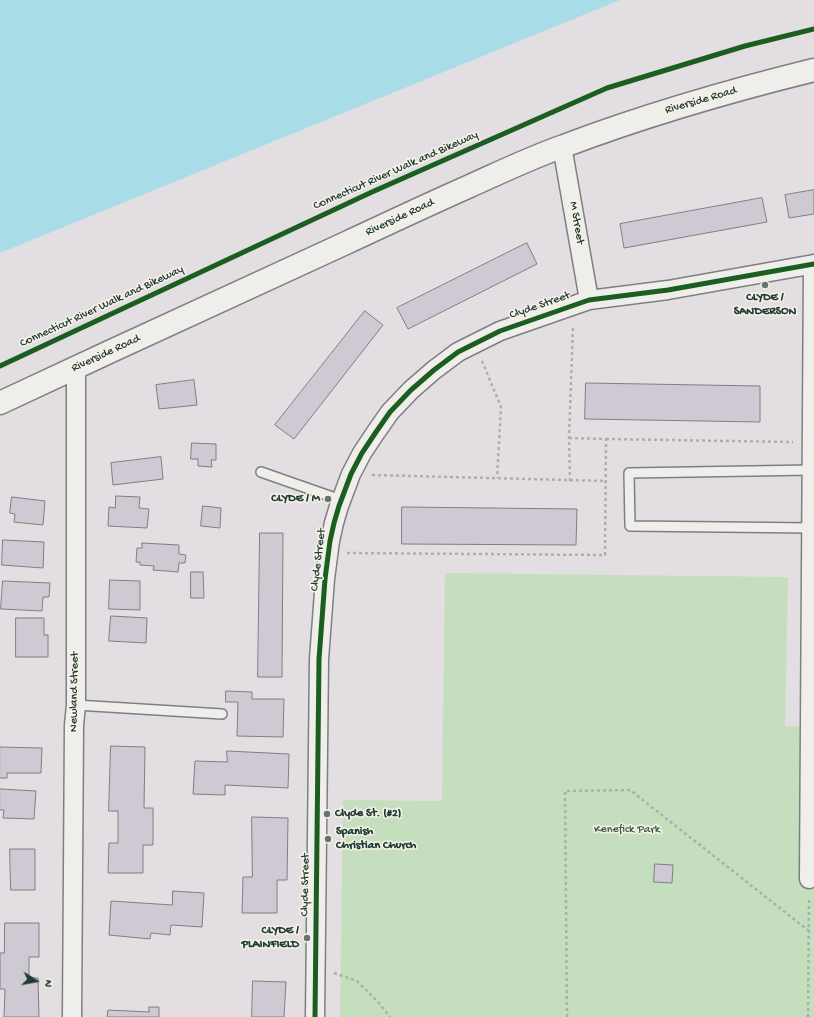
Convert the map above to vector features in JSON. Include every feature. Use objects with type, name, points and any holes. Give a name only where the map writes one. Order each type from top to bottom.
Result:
[{"type":"street","name":"Riverside Road","points":[[0,403],[436,201],[562,146],[705,99],[814,70]]},
{"type":"street","name":"M Street","points":[[562,146],[589,300]]},
{"type":"street","name":"Clyde Street","points":[[314,1017],[319,659],[325,586],[330,541],[341,500],[351,474],[376,432],[390,412],[411,390],[434,370],[458,352],[500,331],[589,300],[668,290],[814,264]]},
{"type":"street","points":[[810,879],[814,264]]},
{"type":"street","name":"Newland Street","points":[[72,1017],[74,725],[76,705],[76,368]]},
{"type":"lane","points":[[812,470],[629,473],[630,526],[812,520]]},
{"type":"lane","points":[[261,472],[341,500]]},
{"type":"lane","points":[[76,705],[222,714]]},
{"type":"path","points":[[570,480],[569,438],[573,323]]},
{"type":"path","points":[[482,359],[501,407],[497,478]]},
{"type":"path","points":[[569,438],[793,442]]},
{"type":"path","points":[[346,553],[605,555],[606,439]]},
{"type":"path","points":[[372,475],[606,481]]},
{"type":"path","points":[[567,1017],[565,791],[630,790],[809,931]]},
{"type":"path","points":[[808,1017],[810,879]]},
{"type":"path","points":[[315,965],[357,981],[378,1002],[390,1017]]},
{"type":"green space","name":"Kenefick Park","points":[[445,573],[788,577],[785,726],[814,727],[814,1017],[340,1017],[343,800],[442,801]]},
{"type":"water","points":[[0,0],[620,0],[0,253]]},
{"type":"building","points":[[814,190],[814,214],[789,218],[785,195]]},
{"type":"building","points":[[762,198],[767,222],[624,248],[620,224]]},
{"type":"building","points":[[527,243],[537,264],[408,329],[397,308]]},
{"type":"building","points":[[365,311],[383,325],[294,439],[275,425]]},
{"type":"building","points":[[194,380],[197,405],[159,409],[156,385]]},
{"type":"building","points":[[586,383],[760,386],[760,422],[585,419]]},
{"type":"building","points":[[192,443],[216,444],[216,460],[211,460],[212,467],[198,466],[198,459],[191,459]]},
{"type":"building","points":[[161,457],[163,479],[113,485],[111,463]]},
{"type":"building","points":[[116,496],[140,497],[139,508],[149,509],[147,528],[108,526],[109,507],[115,508]]},
{"type":"building","points":[[12,497],[45,501],[43,525],[14,522],[15,514],[10,513]]},
{"type":"building","points":[[203,506],[221,508],[220,528],[201,526]]},
{"type":"building","points":[[402,507],[577,509],[576,545],[402,544]]},
{"type":"building","points":[[260,533],[283,533],[282,677],[258,677]]},
{"type":"building","points":[[3,540],[44,542],[43,568],[2,565]]},
{"type":"building","points":[[142,543],[179,545],[179,554],[186,555],[185,563],[179,563],[178,572],[153,570],[154,566],[140,565],[140,562],[136,562],[137,548],[142,548]]},
{"type":"building","points":[[191,572],[203,572],[204,598],[191,598]]},
{"type":"building","points":[[110,580],[140,581],[140,610],[109,609]]},
{"type":"building","points":[[3,581],[50,583],[49,597],[43,597],[42,611],[1,609]]},
{"type":"building","points":[[111,616],[147,618],[146,643],[109,641]]},
{"type":"building","points":[[16,618],[44,618],[44,635],[48,635],[48,657],[16,657]]},
{"type":"building","points":[[226,691],[252,692],[252,699],[284,699],[283,737],[237,736],[238,702],[226,702]]},
{"type":"building","points":[[111,746],[145,747],[144,808],[153,808],[153,845],[143,845],[143,873],[108,873],[109,843],[118,843],[118,811],[109,811]]},
{"type":"building","points":[[0,747],[42,748],[41,773],[7,773],[7,778],[0,778]]},
{"type":"building","points":[[227,751],[289,754],[288,788],[225,785],[225,795],[193,794],[195,761],[227,762]]},
{"type":"building","points":[[0,789],[36,791],[34,819],[3,818],[4,810],[0,810]]},
{"type":"building","points":[[252,817],[288,818],[287,880],[277,880],[277,913],[242,913],[243,877],[252,877]]},
{"type":"building","points":[[10,849],[35,849],[35,890],[11,890]]},
{"type":"building","points":[[655,864],[673,865],[672,883],[654,882]]},
{"type":"building","points":[[173,891],[204,893],[202,927],[171,925],[170,935],[151,933],[150,939],[109,935],[111,901],[172,905]]},
{"type":"building","points":[[5,923],[39,923],[39,957],[29,957],[29,978],[38,978],[39,1017],[4,1017],[5,989],[0,989],[0,953],[4,953]]},
{"type":"building","points":[[253,981],[286,982],[284,1017],[252,1017]]},
{"type":"building","points":[[149,1007],[159,1007],[159,1017],[107,1017],[108,1010],[149,1012]]},
{"type":"cycle path","name":"Connecticut River Walk and Bikeway","points":[[0,366],[372,192],[607,88],[745,46],[814,29]]},
{"type":"cycle path","points":[[315,1017],[319,659],[325,579],[334,523],[351,474],[362,453],[390,412],[411,390],[458,352],[500,331],[589,300],[668,290],[814,264]]},
{"type":"place","name":"CLYDE / SANDERSON","points":[[765,285]]},
{"type":"place","name":"CLYDE / M","points":[[328,499]]},
{"type":"place","name":"Clyde St. (#2)","points":[[327,814]]},
{"type":"place","name":"Spanish Christian Church","points":[[328,839]]},
{"type":"place","name":"CLYDE / PLAINFIELD","points":[[307,938]]}]
